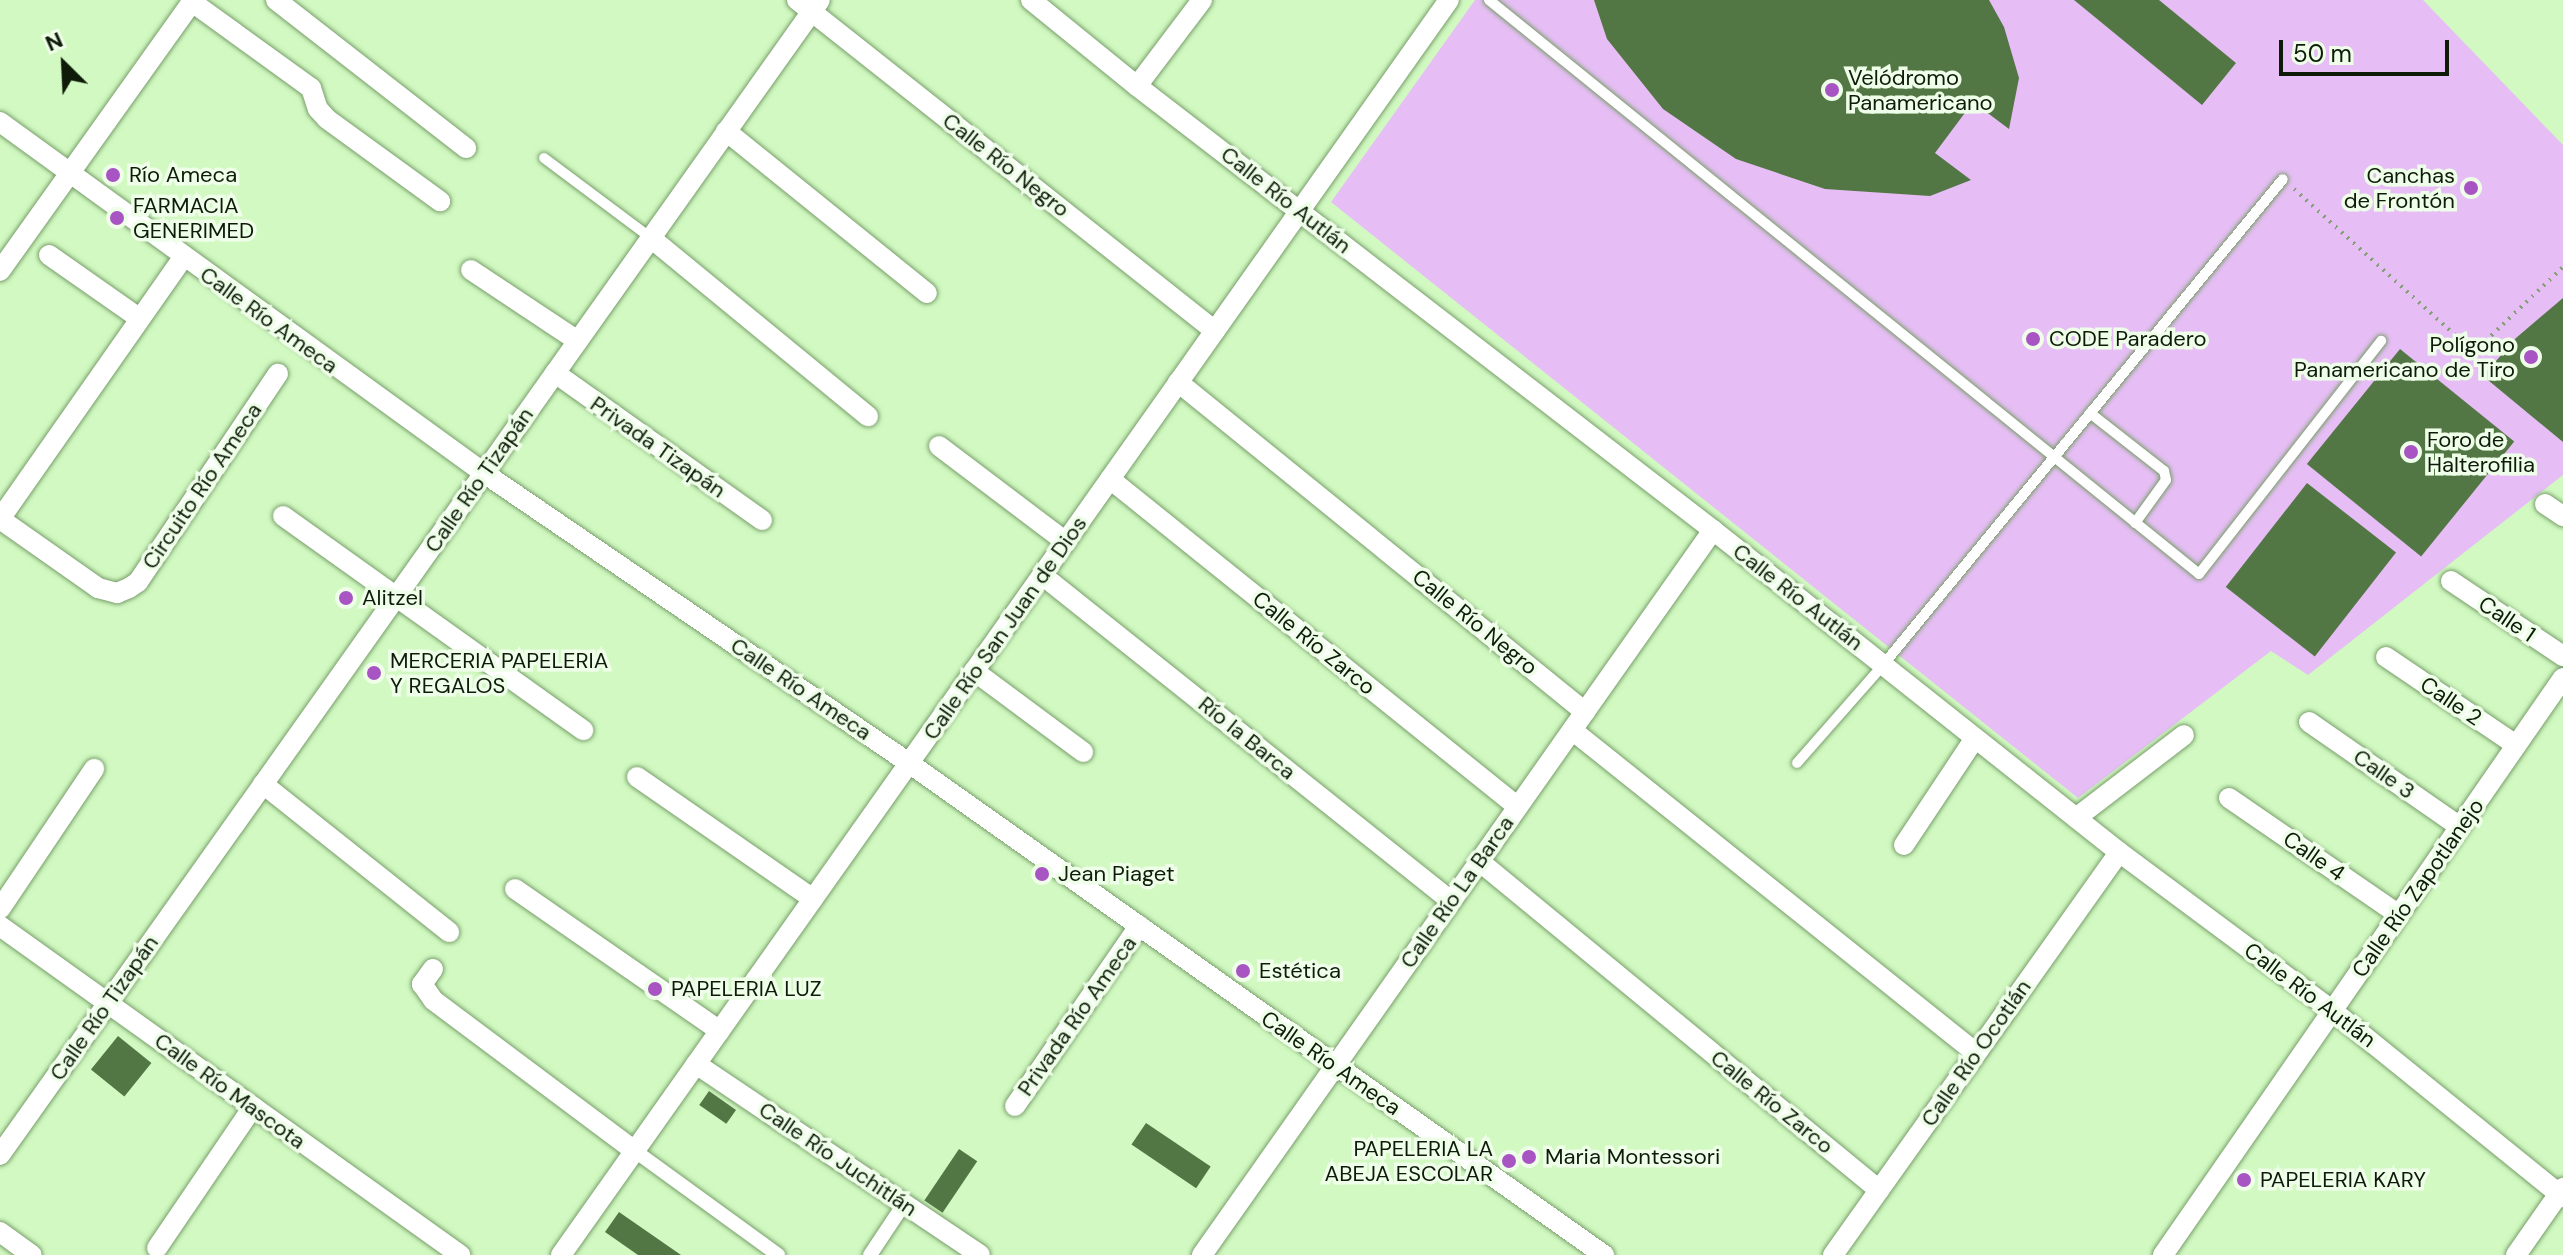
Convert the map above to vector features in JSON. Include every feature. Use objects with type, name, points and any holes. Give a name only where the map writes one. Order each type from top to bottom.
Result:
[{"type":"street","points":[[276,0],[466,148]]},
{"type":"street","name":"Calle Río Autlán","points":[[1031,0],[1137,86],[1713,530],[2119,852],[2333,1011],[2562,1193]]},
{"type":"street","points":[[1137,86],[1202,0]]},
{"type":"street","name":"Calle Río San Juan de Dios","points":[[561,1255],[1449,0]]},
{"type":"street","points":[[0,271],[192,1],[311,88],[318,109],[327,119],[440,201]]},
{"type":"street","name":"Calle Río Tizapán","points":[[0,1155],[651,238],[809,4]]},
{"type":"street","name":"Calle Río Negro","points":[[809,4],[1215,331]]},
{"type":"street","name":"Calle Río Ameca","points":[[0,122],[183,258],[484,473],[909,763],[1604,1255]]},
{"type":"street","points":[[726,131],[927,293]]},
{"type":"street","points":[[651,238],[868,416]]},
{"type":"street","points":[[49,255],[139,318]]},
{"type":"street","name":"Circuito Río Ameca","points":[[183,258],[0,519],[98,588],[117,593],[129,588],[138,582],[278,374]]},
{"type":"street","points":[[471,270],[578,341]]},
{"type":"street","name":"Privada Tizapán","points":[[555,373],[762,520]]},
{"type":"street","name":"Calle Río Negro","points":[[1178,382],[1585,712]]},
{"type":"street","points":[[939,446],[1066,542]]},
{"type":"street","name":"Calle Río Zarco","points":[[1110,479],[1518,807]]},
{"type":"street","points":[[2545,504],[2563,516]]},
{"type":"street","points":[[283,516],[583,730]]},
{"type":"street","name":"Calle Río La Barca","points":[[1202,1255],[1713,530]]},
{"type":"street","name":"Río la Barca","points":[[1042,575],[1451,901]]},
{"type":"street","name":"Calle 1","points":[[2451,581],[2563,656]]},
{"type":"street","name":"Calle 2","points":[[2386,657],[2516,745]]},
{"type":"street","points":[[974,671],[1083,752]]},
{"type":"street","name":"Calle Río Zapotlanejo","points":[[2163,1255],[2563,678]]},
{"type":"street","name":"Calle 3","points":[[2309,722],[2460,827]]},
{"type":"street","points":[[1572,730],[1976,1053]]},
{"type":"street","points":[[2076,818],[2184,735]]},
{"type":"street","points":[[1904,845],[1975,738]]},
{"type":"street","points":[[0,909],[94,769]]},
{"type":"street","points":[[637,777],[813,899]]},
{"type":"street","points":[[263,784],[449,932]]},
{"type":"street","name":"Calle 4","points":[[2229,798],[2399,915]]},
{"type":"street","name":"Calle Río Ocotlán","points":[[1833,1255],[2119,852]]},
{"type":"street","name":"Calle Río Zarco","points":[[1479,861],[1879,1190]]},
{"type":"street","points":[[515,889],[720,1031]]},
{"type":"street","name":"Calle Río Mascota","points":[[0,926],[460,1255]]},
{"type":"street","name":"Privada Río Ameca","points":[[1015,1106],[1139,926]]},
{"type":"street","points":[[433,969],[422,984],[429,996],[778,1255]]},
{"type":"street","name":"Calle Río Juchitlán","points":[[696,1064],[980,1255]]},
{"type":"street","points":[[157,1248],[253,1107]]},
{"type":"street","points":[[2516,1255],[2562,1193]]},
{"type":"street","points":[[870,1255],[904,1204]]},
{"type":"street","points":[[0,1232],[32,1255]]},
{"type":"lane","points":[[1489,0],[2199,574],[2381,341]]},
{"type":"lane","points":[[544,158],[651,238]]},
{"type":"lane","points":[[1797,763],[1883,665],[2283,179]]},
{"type":"lane","points":[[2090,413],[2164,471],[2166,480],[2135,523]]},
{"type":"path","points":[[2283,179],[2474,352],[2563,267]]},
{"type":"shaded area","name":"CODE Paradero","points":[[1475,0],[2423,0],[2563,145],[2563,475],[2308,675],[2271,651],[2078,798],[1331,202]]},
{"type":"building","name":"Velódromo Panamericano","points":[[1594,0],[1989,0],[2004,27],[2019,78],[2009,129],[1973,102],[1935,153],[1971,180],[1930,196],[1825,189],[1736,159],[1663,109],[1607,39]]},
{"type":"building","points":[[2074,0],[2159,0],[2236,63],[2202,105]]},
{"type":"building","name":"Polígono Panamericano de Tiro","points":[[2563,298],[2563,442],[2483,376],[2516,338]]},
{"type":"building","name":"Foro de Halterofilia","points":[[2400,349],[2514,442],[2421,557],[2307,464]]},
{"type":"building","points":[[2307,483],[2396,553],[2315,657],[2226,587]]},
{"type":"building","points":[[118,1036],[151,1063],[124,1096],[91,1069]]},
{"type":"building","points":[[709,1091],[736,1110],[726,1124],[699,1105]]},
{"type":"building","points":[[1146,1123],[1211,1167],[1196,1188],[1131,1145]]},
{"type":"building","points":[[959,1149],[977,1161],[943,1213],[924,1200]]},
{"type":"building","points":[[619,1212],[681,1255],[638,1255],[605,1232]]},
{"type":"place","name":"Velódromo Panamericano","points":[[1832,90]]},
{"type":"place","name":"Río Ameca","points":[[113,175]]},
{"type":"place","name":"Canchas de Frontón","points":[[2471,188]]},
{"type":"place","name":"FARMACIA GENERIMED","points":[[117,218]]},
{"type":"place","name":"CODE Paradero","points":[[2033,339]]},
{"type":"place","name":"Polígono Panamericano de Tiro","points":[[2531,357]]},
{"type":"place","name":"Foro de Halterofilia","points":[[2411,452]]},
{"type":"place","name":"Alitzel","points":[[346,598]]},
{"type":"place","name":"MERCERIA PAPELERIA Y REGALOS","points":[[374,673]]},
{"type":"place","name":"Jean Piaget","points":[[1042,874]]},
{"type":"place","name":"Estética","points":[[1243,971]]},
{"type":"place","name":"PAPELERIA LUZ","points":[[655,989]]},
{"type":"place","name":"Maria Montessori","points":[[1529,1157]]},
{"type":"place","name":"PAPELERIA LA ABEJA ESCOLAR","points":[[1509,1161]]},
{"type":"place","name":"PAPELERIA KARY","points":[[2244,1180]]}]
